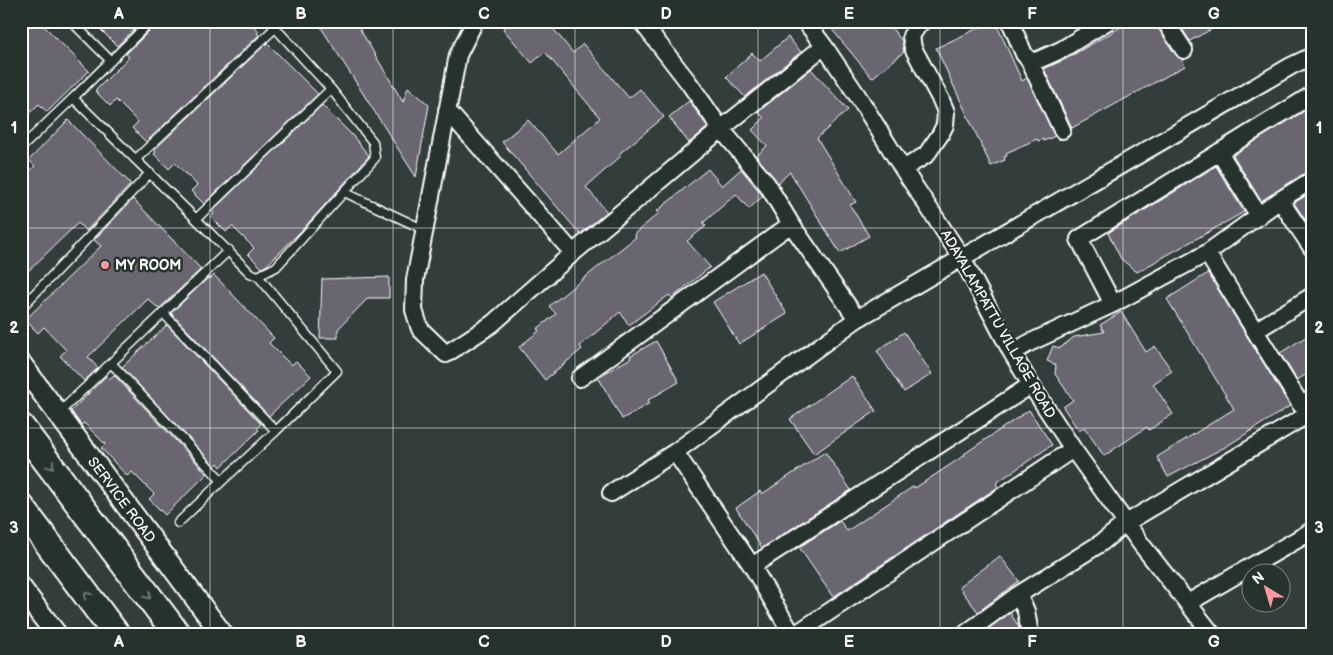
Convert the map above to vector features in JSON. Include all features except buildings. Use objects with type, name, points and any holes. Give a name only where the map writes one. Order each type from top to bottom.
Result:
[{"type":"highway","points":[[21,427],[177,634]]},
{"type":"highway","points":[[21,507],[116,634]]},
{"type":"street","points":[[475,21],[458,55],[415,280],[414,310],[420,329],[446,354],[492,324],[573,253],[824,46]]},
{"type":"street","points":[[641,21],[722,129],[767,184],[791,224],[857,319]]},
{"type":"street","name":"ADAYALAMPATTU VILLAGE ROAD","points":[[805,21],[859,98],[903,170],[962,258],[1031,385],[1073,449],[1126,523],[1212,634]]},
{"type":"street","points":[[903,170],[926,154],[945,125],[946,112],[913,48],[911,36],[919,24],[924,21]]},
{"type":"street","points":[[1010,21],[1024,54],[1029,60],[1062,130]]},
{"type":"street","points":[[1029,60],[1036,61],[1061,50],[1108,21]]},
{"type":"street","points":[[1165,21],[1184,50]]},
{"type":"street","points":[[611,493],[675,452],[857,319],[1291,66],[1312,56]]},
{"type":"street","points":[[1114,304],[1079,239],[1310,96],[1312,99]]},
{"type":"street","points":[[448,110],[573,253]]},
{"type":"street","points":[[1219,152],[1259,216]]},
{"type":"street","points":[[1012,352],[1029,342],[1114,304],[1207,252],[1280,200],[1312,180]]},
{"type":"street","points":[[1280,200],[1312,248]]},
{"type":"street","points":[[580,378],[791,224]]},
{"type":"street","points":[[1207,252],[1301,406],[1312,399]]},
{"type":"street","points":[[1255,331],[1312,296]]},
{"type":"street","name":"SERVICE ROAD","points":[[21,364],[222,634]]},
{"type":"street","points":[[752,566],[1031,385]]},
{"type":"street","points":[[965,634],[1018,595],[1101,543],[1126,523],[1312,412]]},
{"type":"street","points":[[675,452],[752,566],[794,634],[1073,449]]},
{"type":"street","points":[[1188,603],[1312,531]]},
{"type":"street","points":[[21,588],[56,634]]},
{"type":"street","points":[[1018,595],[1026,612],[1030,634]]},
{"type":"lane","points":[[71,21],[111,61]]},
{"type":"lane","points":[[21,148],[151,21]]},
{"type":"lane","points":[[258,276],[276,267],[375,158],[373,142],[331,89],[269,21]]},
{"type":"lane","points":[[136,159],[275,28]]},
{"type":"lane","points":[[196,219],[331,89]]},
{"type":"lane","points":[[73,98],[229,250],[250,273],[258,276],[337,371],[178,523]]},
{"type":"lane","points":[[21,308],[150,173]]},
{"type":"lane","points":[[344,192],[425,230]]},
{"type":"lane","points":[[64,408],[229,250]]},
{"type":"lane","points":[[162,313],[276,431]]},
{"type":"lane","points":[[112,362],[222,481]]},
{"type":"place","name":"MY ROOM","points":[[105,265]]}]
